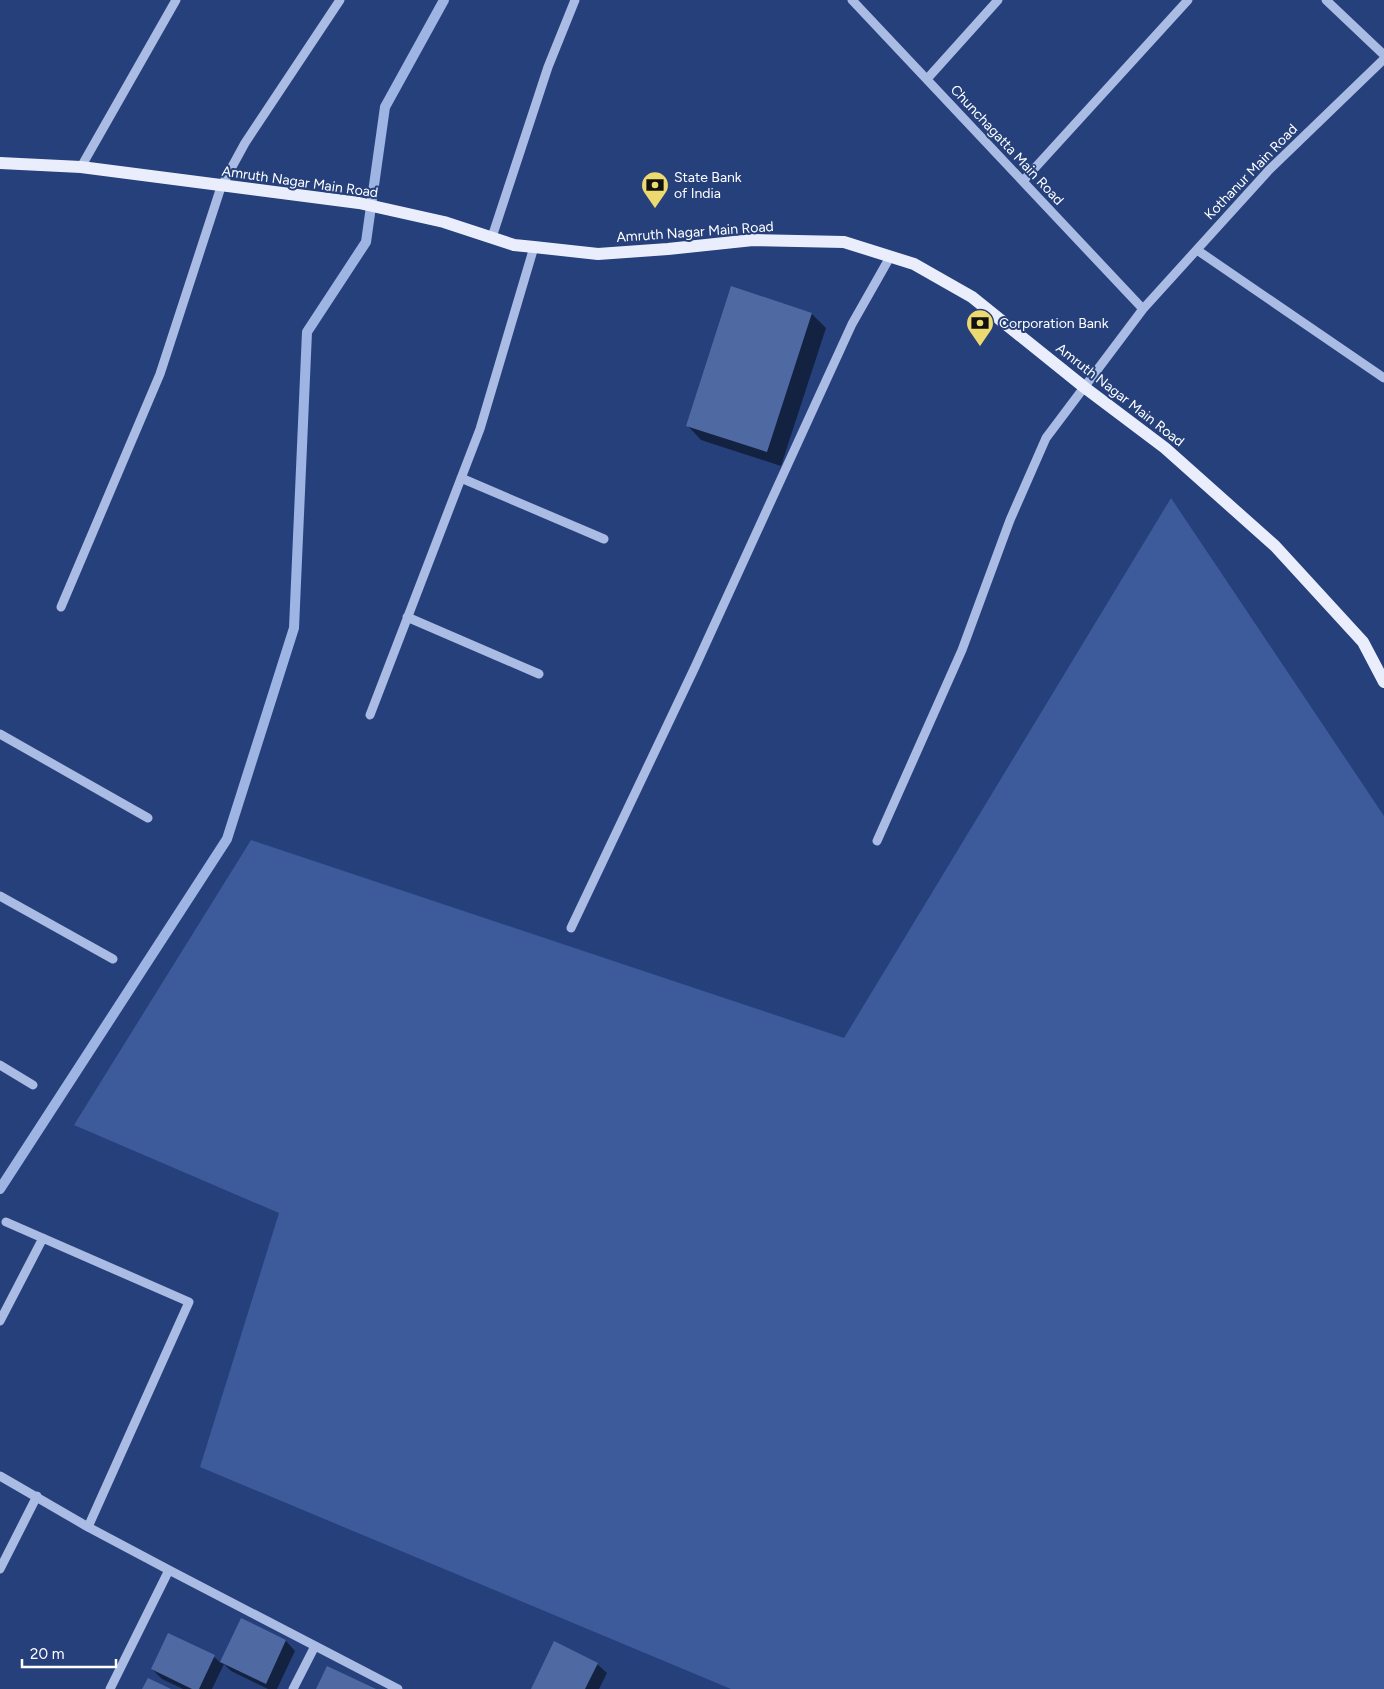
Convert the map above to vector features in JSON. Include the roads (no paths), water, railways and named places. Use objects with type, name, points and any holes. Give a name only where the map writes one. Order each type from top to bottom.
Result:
[{"type":"main road","name":"Amruth Nagar Main Road","points":[[0,163],[81,167],[359,203],[444,222],[514,245],[598,254],[753,240],[835,241],[844,242],[914,264],[972,297],[1165,448],[1274,546],[1363,642],[1384,682]]},
{"type":"street","points":[[81,167],[176,0]]},
{"type":"street","points":[[61,606],[160,374],[221,186],[245,143],[340,0]]},
{"type":"street","points":[[492,238],[548,67],[575,0]]},
{"type":"street","name":"Chunchagatta Main Road","points":[[852,0],[1143,309]]},
{"type":"street","points":[[927,79],[998,0]]},
{"type":"street","points":[[1023,182],[1188,0]]},
{"type":"street","points":[[1326,0],[1384,55]]},
{"type":"street","name":"Kothanur Main Road","points":[[877,841],[962,650],[1010,520],[1046,438],[1143,309],[1269,170],[1384,59]]},
{"type":"street","points":[[370,715],[480,429],[534,247]]},
{"type":"street","points":[[1197,250],[1384,378]]},
{"type":"street","points":[[571,928],[695,667],[852,324],[890,257]]},
{"type":"street","points":[[461,478],[604,539]]},
{"type":"street","points":[[407,618],[538,674]]},
{"type":"street","points":[[0,734],[148,818]]},
{"type":"street","points":[[0,896],[113,958]]},
{"type":"street","points":[[0,1065],[33,1085]]},
{"type":"street","points":[[6,1222],[189,1302],[88,1527]]},
{"type":"street","points":[[0,1321],[43,1238]]},
{"type":"street","points":[[0,1476],[88,1527],[398,1689]]},
{"type":"street","points":[[0,1569],[37,1496]]},
{"type":"street","points":[[110,1689],[169,1570]]},
{"type":"street","points":[[294,1689],[316,1646]]},
{"type":"waterway","points":[[0,1189],[227,839],[294,628],[307,332],[366,242],[385,107],[444,0]]},
{"type":"place","name":"State Bank of India","points":[[655,209]]},
{"type":"place","name":"Corporation Bank","points":[[980,347]]}]
